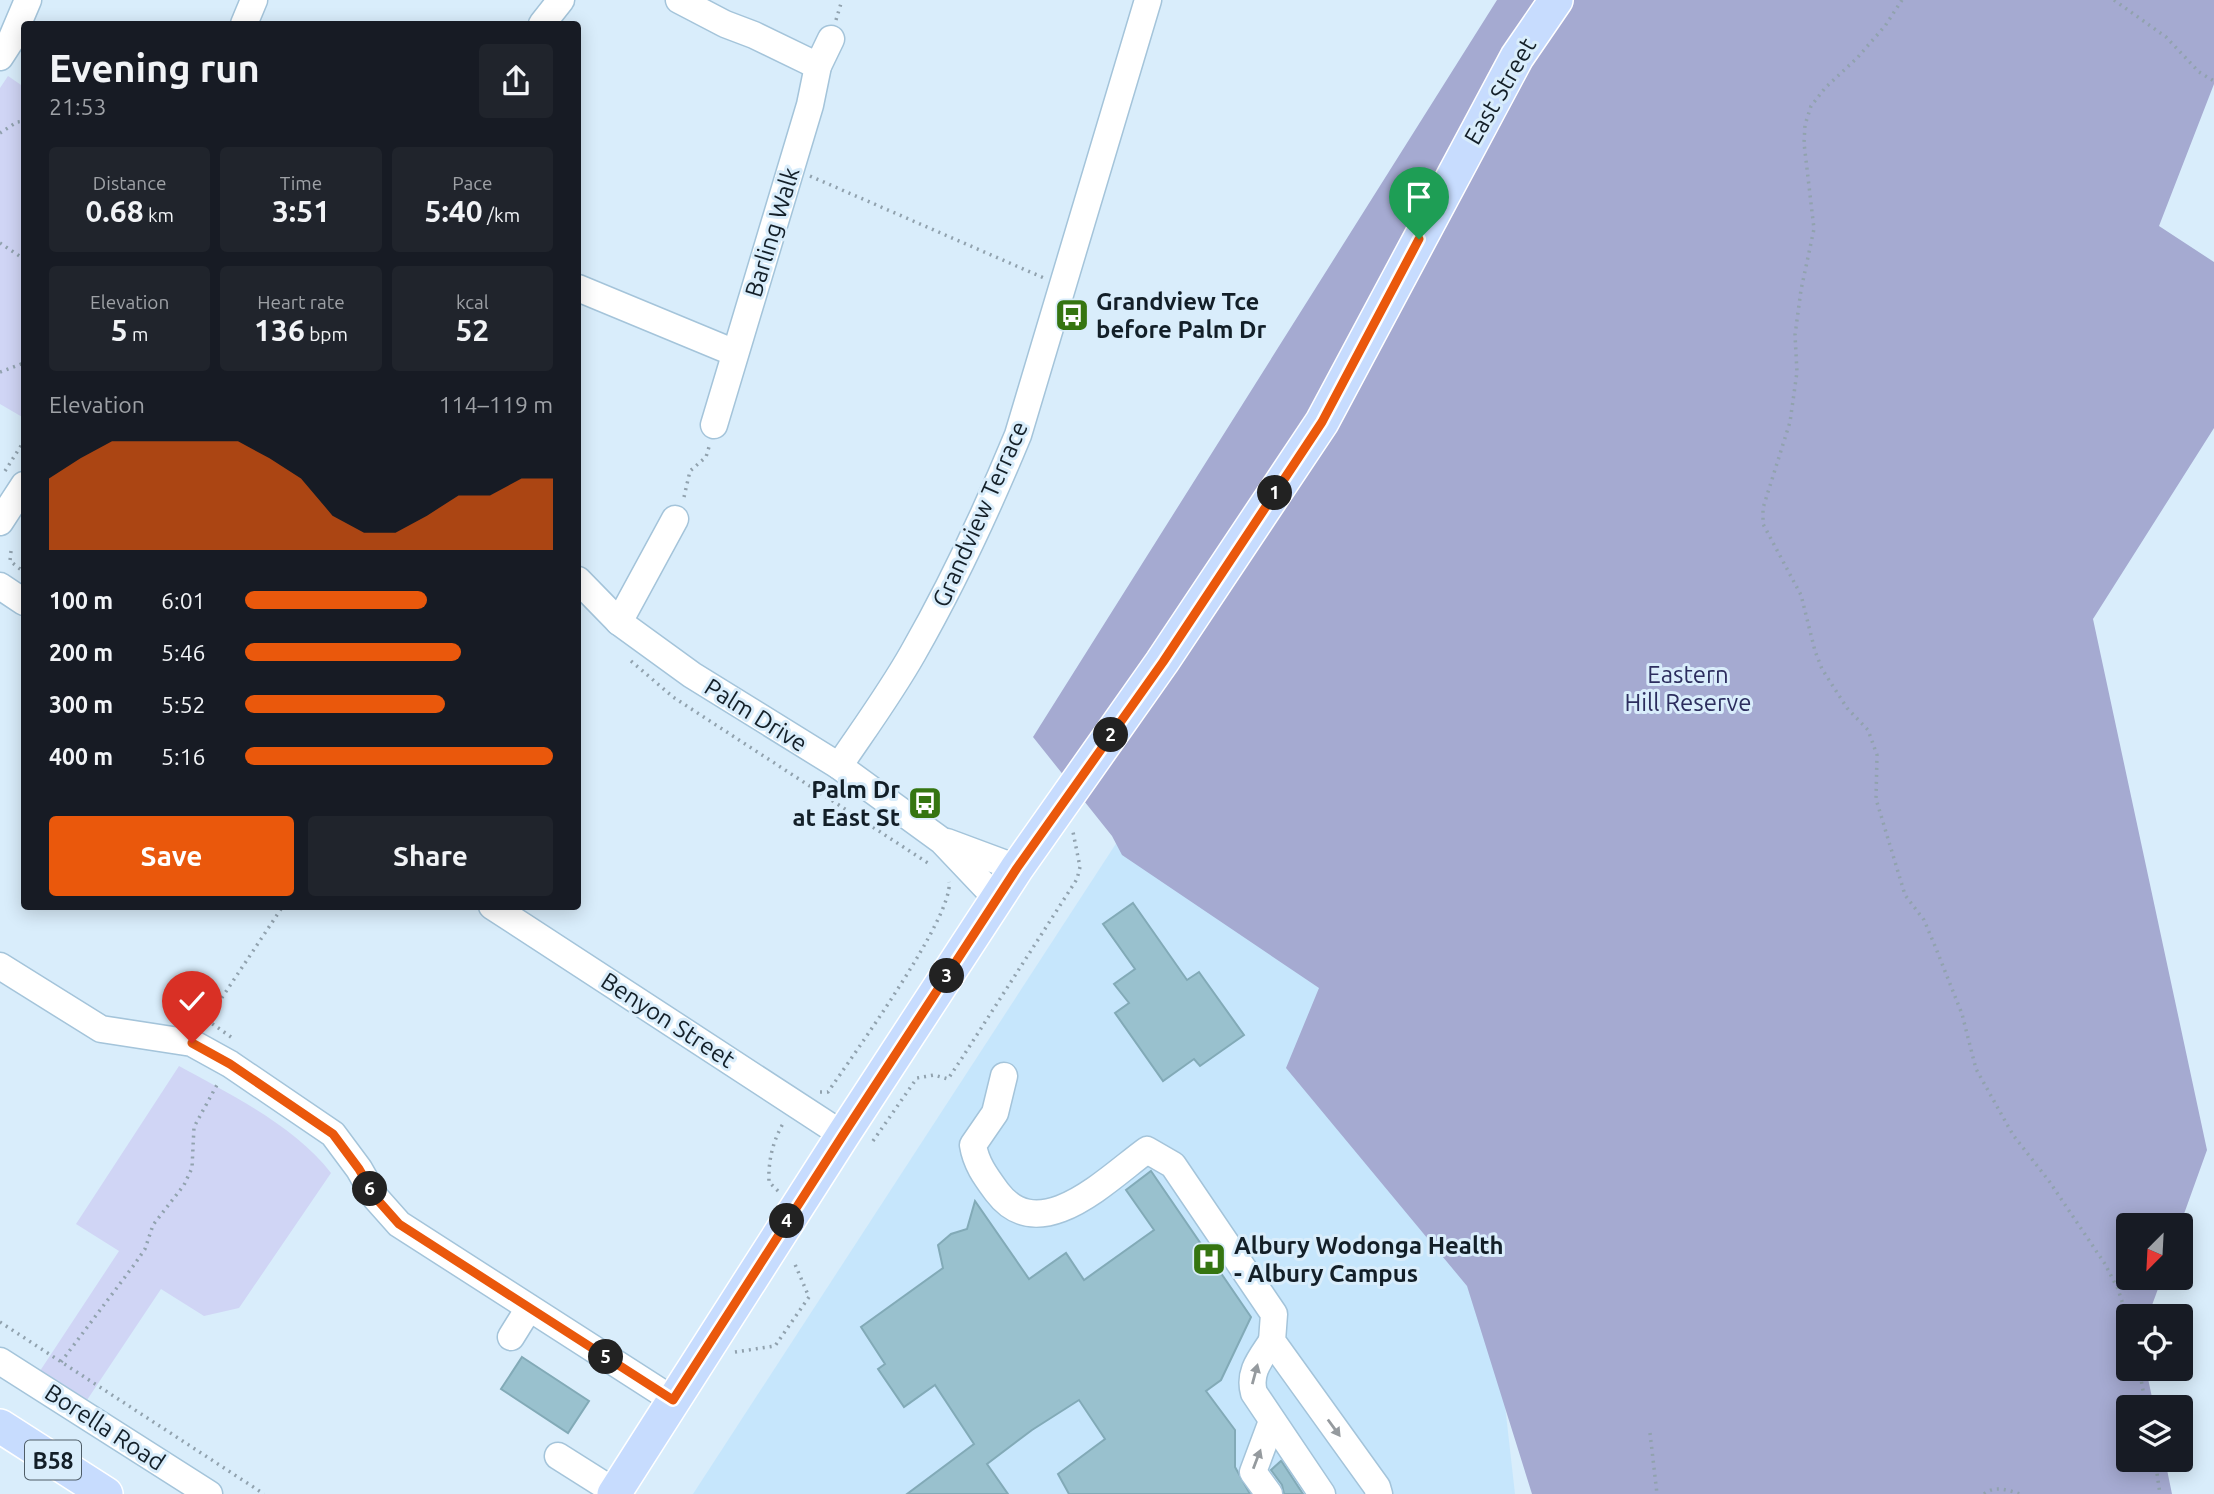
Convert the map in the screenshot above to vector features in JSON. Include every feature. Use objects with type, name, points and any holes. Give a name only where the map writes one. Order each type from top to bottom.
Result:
[{"type":"main road","name":"East Street","points":[[614,1493],[1017,868],[1163,662],[1322,422],[1517,57],[1556,0]]},
{"type":"main road","name":"B58","points":[[2,1429],[106,1494]]},
{"type":"street","points":[[21,21],[28,0]]},
{"type":"street","points":[[245,21],[254,0]]},
{"type":"street","points":[[544,21],[561,0]]},
{"type":"street","points":[[679,0],[724,24],[754,35],[818,66]]},
{"type":"street","name":"Grandview Terrace","points":[[839,766],[911,656],[942,601],[990,503],[1018,435],[1148,0]]},
{"type":"street","points":[[12,49],[21,21]]},
{"type":"street","name":"Barling Walk","points":[[714,425],[810,105],[818,66],[831,39]]},
{"type":"street","points":[[581,289],[735,353]]},
{"type":"street","points":[[0,522],[21,490]]},
{"type":"street","points":[[619,622],[675,519]]},
{"type":"street","name":"Palm Drive","points":[[581,583],[619,622],[692,675],[839,766],[942,841],[997,899]]},
{"type":"street","points":[[0,586],[21,600]]},
{"type":"street","name":"Palm Drive","points":[[942,841],[1017,868]]},
{"type":"street","name":"Benyon Street","points":[[498,910],[843,1135]]},
{"type":"street","points":[[0,965],[101,1029],[192,1043],[230,1064],[333,1134],[359,1169],[375,1197],[399,1224],[673,1400]]},
{"type":"street","points":[[1004,1076],[995,1113],[973,1145],[975,1157],[984,1175],[1003,1200],[1022,1213],[1047,1214],[1065,1209],[1147,1150],[1173,1165],[1274,1314],[1276,1347],[1377,1487],[1378,1494]]},
{"type":"street","points":[[511,1337],[529,1308]]},
{"type":"street","points":[[1276,1347],[1254,1369],[1251,1383],[1254,1393],[1322,1494]]},
{"type":"street","name":"Borella Road","points":[[0,1361],[209,1494]]},
{"type":"street","points":[[1269,1494],[1252,1472],[1272,1421]]},
{"type":"street","points":[[558,1456],[614,1493]]},
{"type":"path","points":[[1902,0],[1885,26],[1811,106],[1805,125],[1804,143],[1814,229],[1795,335],[1797,372],[1790,422],[1763,508],[1763,524],[1801,595],[1822,669],[1847,708],[1868,730],[1877,755],[1877,799],[1905,895],[1924,920],[1932,937],[1962,1014],[1976,1069],[2013,1135],[2049,1181],[2105,1264],[2123,1304]]},
{"type":"path","points":[[2114,0],[2166,37],[2199,72],[2214,81]]},
{"type":"path","points":[[0,133],[21,121]]},
{"type":"path","points":[[791,168],[1062,286]]},
{"type":"path","points":[[0,243],[21,257]]},
{"type":"path","points":[[0,372],[21,364]]},
{"type":"path","points":[[675,519],[690,471],[706,457],[714,425]]},
{"type":"path","points":[[0,478],[21,446]]},
{"type":"path","points":[[11,551],[10,561],[21,570]]},
{"type":"path","points":[[628,657],[673,697],[939,868]]},
{"type":"path","points":[[780,1192],[769,1182],[773,1142],[807,1084],[821,1093],[828,1092],[883,1009],[894,997],[902,979],[930,938],[946,900],[950,884],[945,875]]},
{"type":"path","points":[[234,1038],[207,1020],[280,910]]},
{"type":"path","points":[[61,1362],[134,1265],[145,1249],[153,1226],[184,1185],[192,1168],[194,1128],[217,1084]]},
{"type":"path","points":[[0,1322],[264,1494]]},
{"type":"path","points":[[1650,1433],[1657,1494]]},
{"type":"path","points":[[2157,1472],[2160,1494]]},
{"type":"path","points":[[1984,1494],[1989,1490],[2005,1489],[2020,1494]]},
{"type":"shaded area","points":[[8,76],[21,85],[21,416],[0,404],[0,88]]},
{"type":"shaded area","name":"Albury Wodonga Health - Albury Campus","points":[[1132,819],[1336,950],[1501,1370],[1515,1494],[693,1494]]},
{"type":"shaded area","points":[[179,1066],[281,1126],[317,1156],[331,1173],[239,1308],[204,1316],[161,1289],[83,1406],[36,1377],[119,1251],[76,1224]]},
{"type":"green space","name":"Eastern Hill Reserve","points":[[1497,0],[2214,0],[2214,84],[2159,226],[2214,262],[2214,428],[2093,619],[2207,1150],[2184,1213],[2116,1213],[2116,1290],[2158,1290],[2152,1304],[2116,1304],[2116,1381],[2149,1381],[2151,1395],[2116,1395],[2116,1472],[2167,1472],[2172,1494],[1532,1494],[1467,1286],[1286,1068],[1319,988],[1122,855],[1112,836],[1033,737]]},
{"type":"building","points":[[1133,903],[1187,980],[1199,972],[1244,1035],[1200,1066],[1194,1059],[1163,1081],[1115,1013],[1129,1003],[1114,984],[1135,969],[1103,924]]},
{"type":"building","points":[[1151,1171],[1251,1317],[1221,1380],[1206,1391],[1235,1430],[1235,1467],[1250,1494],[1069,1494],[1058,1474],[1105,1439],[1079,1400],[1032,1430],[987,1464],[1008,1494],[907,1494],[974,1444],[935,1385],[904,1407],[878,1369],[885,1364],[861,1327],[943,1268],[938,1245],[951,1234],[967,1229],[975,1201],[1029,1279],[1066,1253],[1084,1280],[1154,1230],[1126,1190]]},
{"type":"building","points":[[522,1357],[589,1401],[568,1433],[501,1389]]},
{"type":"building","points":[[1281,1461],[1303,1494],[1284,1494],[1282,1485],[1271,1470]]},
{"type":"place","name":"Grandview Tce before Palm Dr","points":[[1072,315]]},
{"type":"place","name":"Palm Dr at East St","points":[[925,803]]},
{"type":"place","name":"Albury Wodonga Health - Albury Campus","points":[[1209,1259]]},
{"type":"route","points":[[192,1043],[212,1052],[333,1134],[359,1169],[375,1197],[399,1224],[673,1400],[1017,868],[1163,662],[1322,422],[1419,239]]}]
